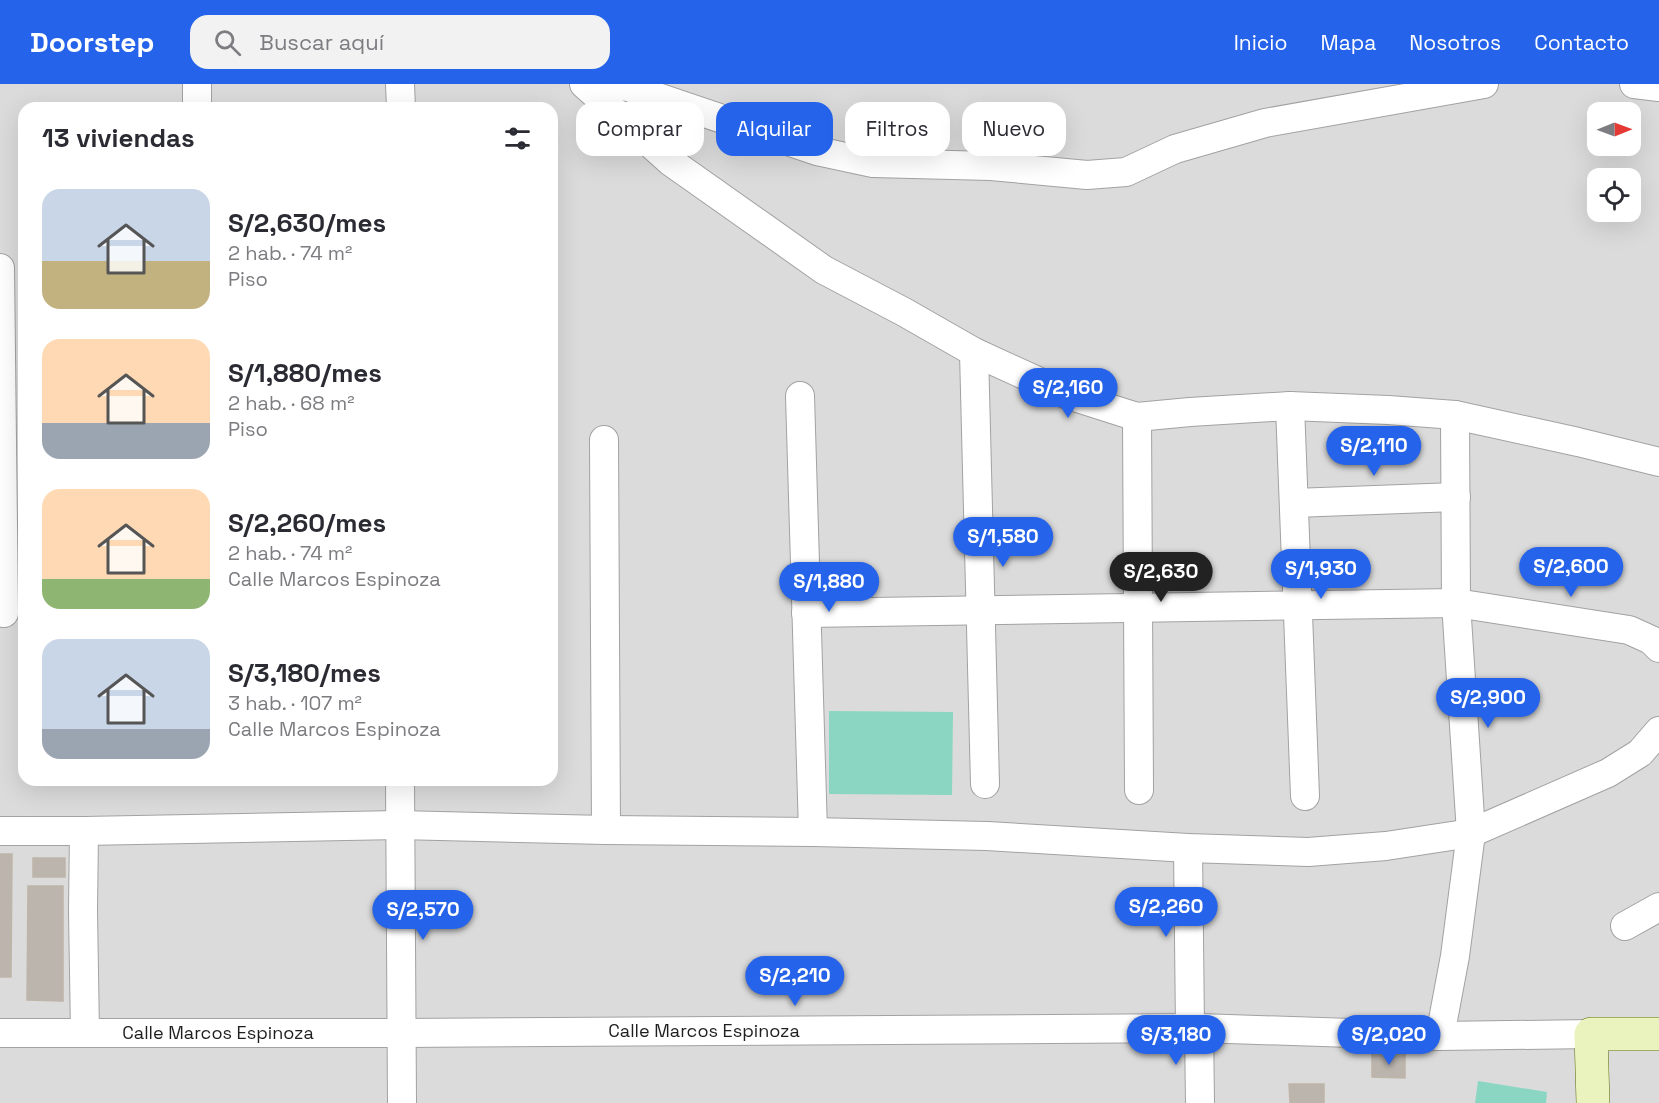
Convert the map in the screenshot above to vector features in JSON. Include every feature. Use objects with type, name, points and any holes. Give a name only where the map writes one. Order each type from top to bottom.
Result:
[{"type":"street","points":[[197,84],[198,102]]},
{"type":"street","points":[[400,84],[401,102]]},
{"type":"street","points":[[619,84],[817,151],[873,163],[991,166],[1086,175],[1126,172],[1175,149],[1264,123],[1484,84]]},
{"type":"street","points":[[1634,84],[1659,87]]},
{"type":"street","points":[[593,86],[671,162],[824,270],[974,352],[1068,395],[1137,417],[1290,406],[1455,415],[1659,462]]},
{"type":"street","points":[[0,268],[9,613]]},
{"type":"street","points":[[974,352],[985,784]]},
{"type":"street","points":[[800,396],[813,832]]},
{"type":"street","points":[[1290,406],[1305,796]]},
{"type":"street","points":[[1440,1036],[1455,956],[1471,833],[1456,603],[1455,415]]},
{"type":"street","points":[[1137,417],[1139,790]]},
{"type":"street","points":[[604,440],[606,830]]},
{"type":"street","points":[[1294,503],[1456,497]]},
{"type":"street","points":[[806,613],[1456,603],[1629,630],[1651,640],[1659,648]]},
{"type":"street","points":[[0,831],[399,825],[987,836],[1188,848],[1308,852],[1386,846],[1471,833],[1608,773],[1640,753],[1659,731]]},
{"type":"street","points":[[400,786],[402,1103]]},
{"type":"street","points":[[84,831],[85,1033]]},
{"type":"street","points":[[1188,848],[1200,1103]]},
{"type":"street","points":[[1624,926],[1659,907]]},
{"type":"street","name":"Calle Marcos Espinoza","points":[[0,1033],[1195,1028],[1440,1036],[1659,1034]]},
{"type":"street","points":[[1591,1034],[1593,1103]]},
{"type":"shaded area","points":[[0,84],[1659,84],[1659,1103],[0,1103]]},
{"type":"green space","points":[[829,711],[953,712],[952,795],[829,794]]},
{"type":"green space","points":[[1478,1081],[1547,1092],[1546,1103],[1475,1103]]},
{"type":"building","points":[[0,854],[12,854],[11,977],[0,977]]},
{"type":"building","points":[[33,858],[65,858],[65,877],[33,877]]},
{"type":"building","points":[[28,886],[63,886],[63,1001],[27,1000]]},
{"type":"building","points":[[1372,1054],[1405,1054],[1405,1078],[1372,1077]]},
{"type":"building","points":[[1289,1084],[1324,1084],[1324,1103],[1290,1103]]}]
